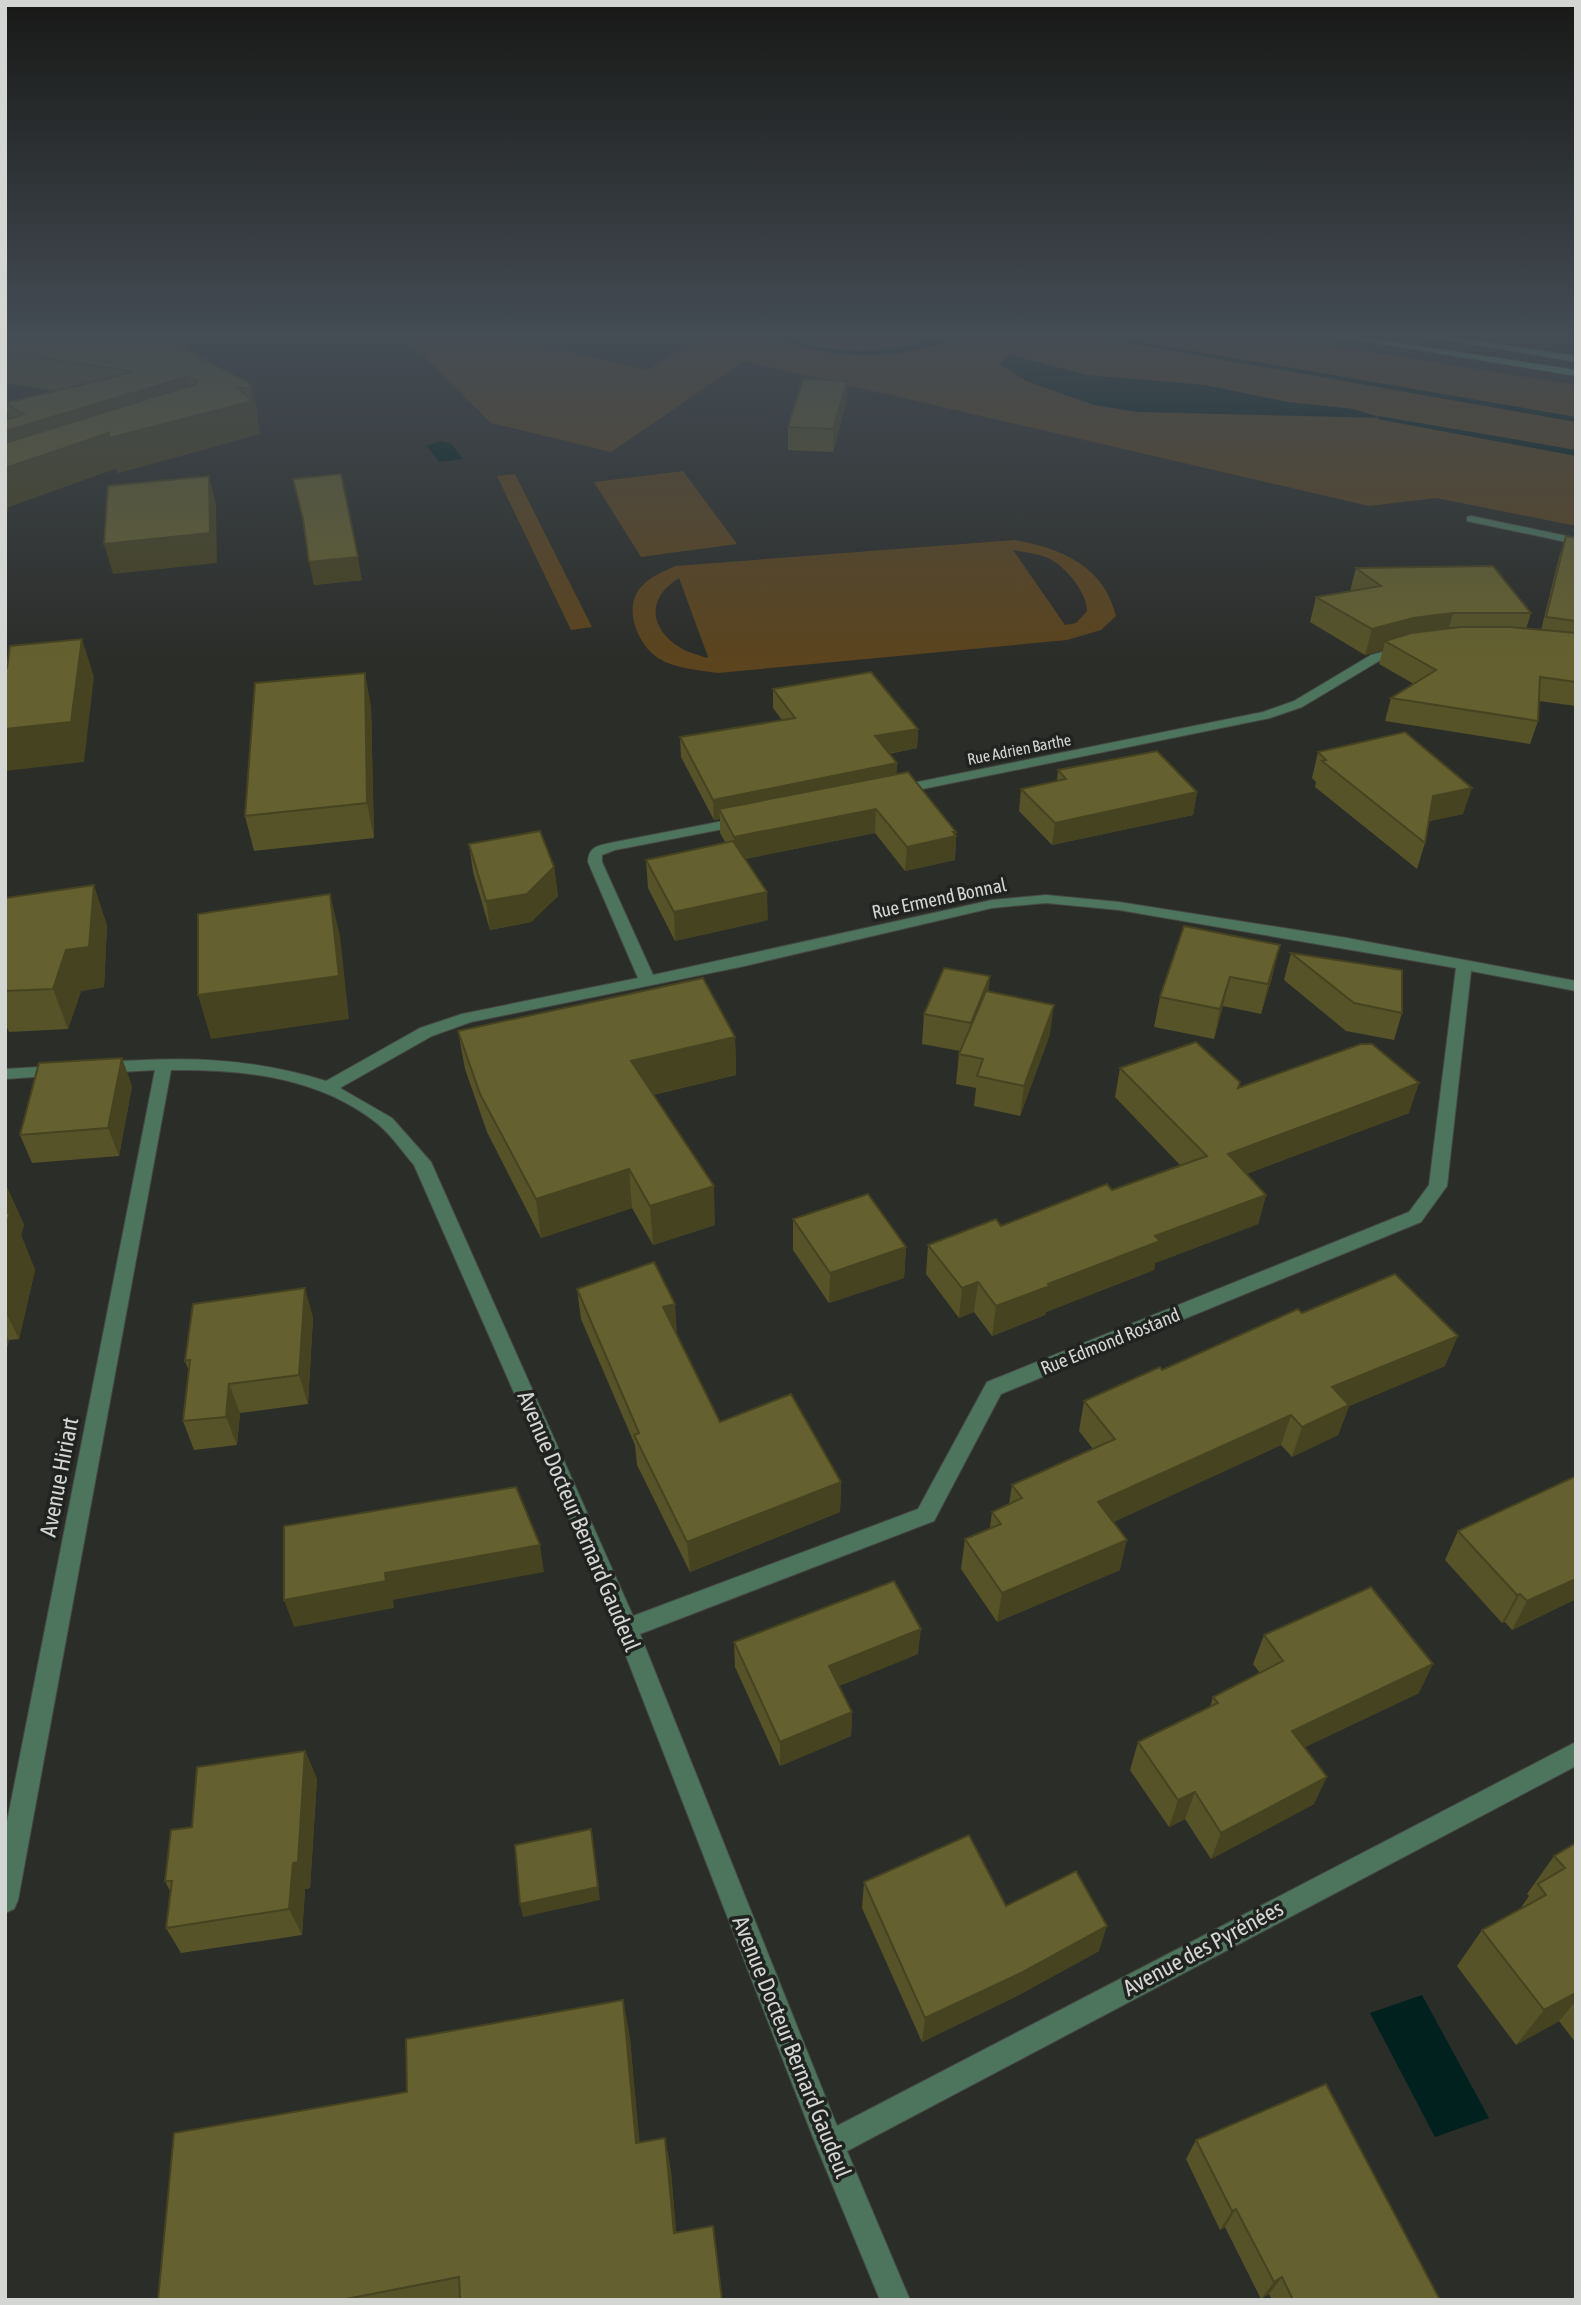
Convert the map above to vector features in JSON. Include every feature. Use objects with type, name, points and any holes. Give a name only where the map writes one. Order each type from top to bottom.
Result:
[{"type":"street","points":[[1471,519],[1576,541]]},
{"type":"street","name":"Rue Adrien Barthe","points":[[883,793],[1266,715],[1298,704],[1376,658],[1420,648]]},
{"type":"street","points":[[647,980],[594,862],[595,855],[600,850],[615,846],[763,817]]},
{"type":"street","name":"Rue Ermend Bonnal","points":[[328,1087],[426,1032],[468,1018],[740,962],[992,904],[1046,899],[1119,906],[1347,943],[1576,986]]},
{"type":"street","name":"Rue Edmond Rostand","points":[[626,1629],[926,1515],[994,1388],[1415,1217],[1438,1186],[1464,965]]},
{"type":"street","name":"Avenue Docteur Bernard Gaudeul","points":[[5,1074],[164,1064],[234,1064],[284,1072],[328,1087],[385,1122],[422,1162],[626,1629],[830,2145],[895,2300]]},
{"type":"street","name":"Avenue Hiriart","points":[[5,1900],[164,1064]]},
{"type":"street","name":"Avenue des Pyrénées","points":[[830,2145],[1576,1753]]},
{"type":"shaded area","points":[[568,442],[626,442],[611,452]]},
{"type":"shaded area","points":[[1091,442],[1576,442],[1576,526],[1436,498],[1369,506]]},
{"type":"shaded area","points":[[683,471],[737,544],[641,557],[594,482]]},
{"type":"shaded area","points":[[515,474],[592,627],[571,630],[497,476]]},
{"type":"shaded area","points":[[1015,540],[1048,548],[1078,562],[1102,584],[1116,616],[1101,630],[1067,640],[718,673],[665,662],[650,652],[638,634],[633,614],[636,594],[649,580],[675,566]],"holes":[[[1013,550],[1050,559],[1069,575],[1080,589],[1086,604],[1087,611],[1076,623],[1065,625]],[[679,578],[708,657],[707,658],[681,648],[670,640],[658,623],[656,613],[661,595]]]},
{"type":"water","points":[[438,442],[451,443],[463,459],[439,462],[427,446]]},
{"type":"water","points":[[1422,1995],[1489,2118],[1435,2137],[1370,2013]]},
{"type":"building","points":[[10,442],[84,442],[5,468],[5,443]]},
{"type":"building","points":[[341,474],[358,557],[309,562],[303,519],[293,479]]},
{"type":"building","points":[[209,476],[210,533],[104,544],[108,486]]},
{"type":"building","points":[[1566,536],[1576,538],[1576,621],[1546,617]]},
{"type":"building","points":[[1493,566],[1531,613],[1453,613],[1413,618],[1372,629],[1316,597],[1381,586],[1356,568]]},
{"type":"building","points":[[1460,627],[1510,627],[1576,633],[1576,682],[1540,677],[1538,721],[1391,698],[1436,670],[1385,641],[1411,633]]},
{"type":"building","points":[[82,639],[71,722],[5,729],[5,668],[10,646]]},
{"type":"building","points":[[871,672],[918,729],[875,736],[897,763],[713,800],[680,737],[795,718],[773,689]]},
{"type":"building","points":[[365,673],[367,803],[245,816],[255,683]]},
{"type":"building","points":[[1405,732],[1472,788],[1433,796],[1425,843],[1322,761],[1326,760],[1318,752]]},
{"type":"building","points":[[1157,751],[1197,792],[1055,823],[1021,789],[1066,779],[1058,770]]},
{"type":"building","points":[[908,772],[956,832],[953,832],[956,836],[907,847],[876,809],[734,837],[719,809]]},
{"type":"building","points":[[540,831],[554,867],[527,894],[486,901],[469,844]]},
{"type":"building","points":[[733,841],[767,892],[674,912],[646,860]]},
{"type":"building","points":[[94,885],[89,947],[66,950],[53,989],[5,991],[5,898]]},
{"type":"building","points":[[330,894],[339,976],[198,995],[198,914]]},
{"type":"building","points":[[1184,926],[1280,945],[1268,984],[1230,977],[1220,1009],[1160,997]]},
{"type":"building","points":[[1291,953],[1402,970],[1402,1013],[1354,1003]]},
{"type":"building","points":[[944,968],[990,976],[971,1023],[924,1014]]},
{"type":"building","points":[[703,978],[735,1037],[631,1061],[714,1186],[650,1206],[629,1169],[536,1199],[480,1094],[458,1031]]},
{"type":"building","points":[[986,991],[1054,1005],[1024,1086],[977,1076],[983,1059],[959,1054]]},
{"type":"building","points":[[1196,1042],[1240,1082],[1238,1088],[1361,1044],[1372,1044],[1419,1083],[1228,1154],[1266,1195],[1155,1236],[1160,1241],[996,1306],[978,1282],[962,1288],[928,1245],[996,1219],[1001,1226],[1107,1184],[1112,1190],[1207,1156],[1120,1068]]},
{"type":"building","points":[[122,1058],[108,1128],[20,1135],[39,1063]]},
{"type":"building","points":[[868,1194],[906,1247],[830,1273],[793,1219]]},
{"type":"building","points":[[5,1213],[10,1213],[5,1229]]},
{"type":"building","points":[[654,1262],[675,1304],[663,1307],[720,1422],[791,1394],[841,1482],[687,1542],[634,1435],[639,1433],[577,1289]]},
{"type":"building","points":[[1395,1274],[1458,1336],[1332,1387],[1349,1405],[1302,1427],[1291,1415],[1098,1502],[1127,1540],[1002,1593],[965,1539],[1001,1524],[992,1512],[1022,1498],[1012,1485],[1115,1439],[1084,1401],[1160,1367],[1162,1370],[1298,1309],[1302,1313]]},
{"type":"building","points":[[305,1288],[299,1375],[229,1384],[226,1417],[183,1421],[190,1360],[185,1361],[193,1304]]},
{"type":"building","points":[[1576,1476],[1576,1579],[1527,1601],[1520,1594],[1517,1595],[1458,1531]]},
{"type":"building","points":[[516,1487],[540,1545],[385,1573],[386,1581],[284,1600],[284,1526]]},
{"type":"building","points":[[894,1581],[921,1629],[829,1666],[852,1712],[780,1742],[734,1642]]},
{"type":"building","points":[[1371,1587],[1433,1664],[1292,1731],[1327,1777],[1221,1833],[1195,1792],[1178,1800],[1138,1742],[1218,1703],[1213,1697],[1283,1661],[1264,1635]]},
{"type":"building","points":[[305,1751],[298,1862],[293,1863],[289,1909],[166,1928],[172,1881],[165,1881],[171,1830],[192,1827],[197,1767]]},
{"type":"building","points":[[591,1829],[598,1887],[520,1904],[515,1845]]},
{"type":"building","points":[[969,1835],[1006,1906],[1076,1871],[1107,1926],[1023,1972],[925,2018],[864,1882]]},
{"type":"building","points":[[1576,1843],[1576,1993],[1544,2010],[1482,1930],[1546,1895],[1538,1884],[1565,1868],[1554,1856]]},
{"type":"building","points":[[623,2000],[636,2143],[665,2138],[674,2233],[713,2226],[722,2300],[460,2300],[459,2277],[341,2300],[158,2300],[174,2133],[407,2092],[406,2039]]},
{"type":"building","points":[[1326,2084],[1440,2300],[1293,2300],[1282,2277],[1274,2282],[1236,2209],[1232,2211],[1196,2140]]},
{"type":"waterway","points":[[1513,442],[1576,453]]}]
